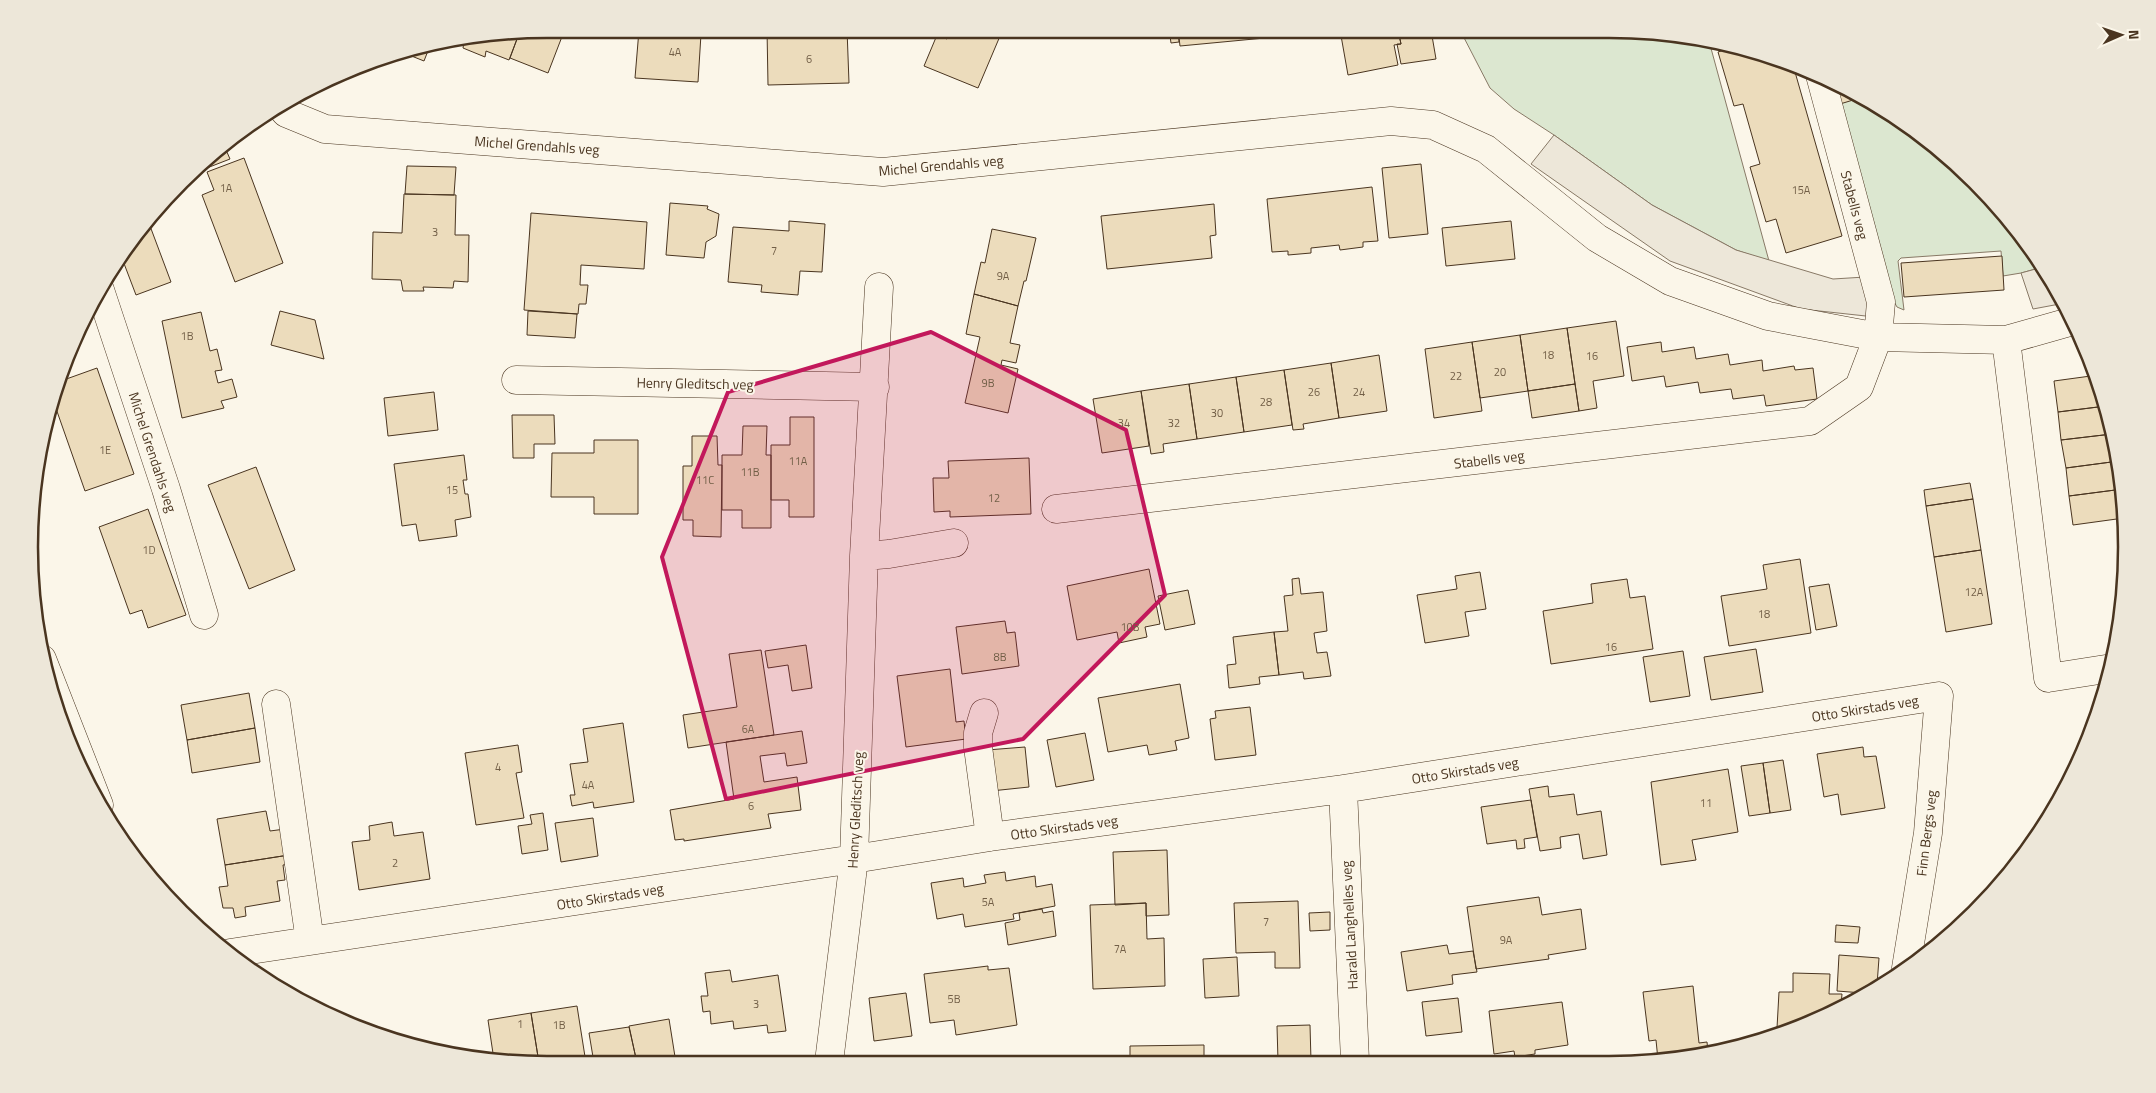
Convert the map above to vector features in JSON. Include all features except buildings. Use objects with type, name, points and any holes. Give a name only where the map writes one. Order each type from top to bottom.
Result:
[{"type":"street","name":"Stabells veg","points":[[1056,509],[1810,421],[1859,387],[1878,336],[1881,302],[1823,84]]},
{"type":"street","name":"Michel Grendahls veg","points":[[284,111],[286,114],[325,129],[883,172],[1391,121],[1433,125],[1486,148],[1597,238],[1670,281],[1768,316],[1878,336]]},
{"type":"street","name":"Henry Gleditsch veg","points":[[831,1056],[854,859],[864,556],[875,387],[879,287]]},
{"type":"street","name":"Michel Grendahls veg","points":[[103,298],[166,489],[204,615]]},
{"type":"street","points":[[1878,336],[2006,340],[2067,323]]},
{"type":"street","points":[[2006,340],[2048,678],[2103,669]]},
{"type":"street","name":"Henry Gleditsch veg","points":[[516,380],[875,387]]},
{"type":"street","points":[[864,556],[889,554],[954,543]]},
{"type":"street","name":"Otto Skirstads veg","points":[[239,952],[990,837],[1343,789],[1939,696]]},
{"type":"street","name":"Finn Bergs veg","points":[[1908,958],[1928,833],[1939,696]]},
{"type":"street","points":[[276,704],[310,941]]},
{"type":"street","points":[[984,713],[978,733],[978,747],[990,837]]},
{"type":"street","name":"Harald Langhelles veg","points":[[1343,789],[1355,1056]]},
{"type":"highlighted area","points":[[931,332],[1126,430],[1165,595],[1023,739],[726,799],[662,557],[728,392]]},
{"type":"green space","points":[[1464,38],[1643,39],[1711,47],[1769,261],[1736,250],[1652,205],[1514,109],[1490,88]]},
{"type":"green space","points":[[1832,89],[1892,123],[1945,164],[1992,211],[2036,269],[2003,276],[2001,251],[1901,258],[1898,261],[1904,310],[1897,307],[1892,298]]},
{"type":"shaded area","points":[[1554,135],[1652,205],[1736,250],[1833,279],[1865,277],[1875,317],[1801,309],[1670,261],[1531,164]]},
{"type":"shaded area","points":[[2036,269],[2057,305],[2033,309],[2021,273]]}]
